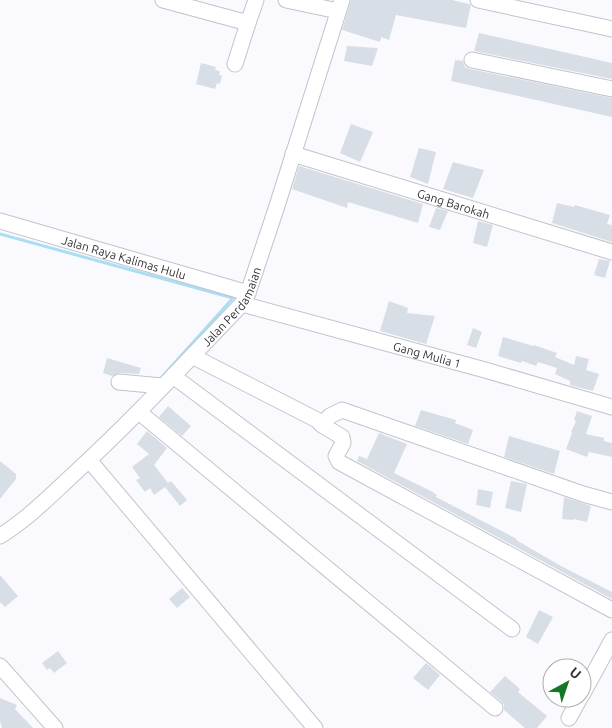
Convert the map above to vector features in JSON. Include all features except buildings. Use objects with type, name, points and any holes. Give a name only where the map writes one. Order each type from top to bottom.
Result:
[{"type":"street","points":[[163,0],[248,23]]},
{"type":"street","points":[[235,64],[256,0]]},
{"type":"street","points":[[286,0],[340,5]]},
{"type":"street","points":[[478,0],[612,30]]},
{"type":"street","name":"Jalan Perdamaian","points":[[0,536],[26,517],[139,412],[245,299],[340,5]]},
{"type":"street","points":[[472,60],[612,89]]},
{"type":"street","name":"Gang Barokah","points":[[293,154],[612,252]]},
{"type":"street","name":"Jalan Raya Kalimas Hulu","points":[[0,221],[245,299]]},
{"type":"street","name":"Gang Mulia 1","points":[[245,299],[612,407]]},
{"type":"street","points":[[192,356],[317,420],[342,437],[342,443],[336,456],[339,462],[612,610]]},
{"type":"street","points":[[119,382],[167,381],[512,629]]},
{"type":"street","points":[[322,425],[330,416],[342,410],[583,494],[612,502]]},
{"type":"street","points":[[139,412],[495,708]]},
{"type":"street","points":[[89,460],[315,728]]},
{"type":"street","points":[[592,677],[612,640]]},
{"type":"street","points":[[0,666],[55,728]]},
{"type":"street","points":[[570,718],[575,708]]},
{"type":"waterway","points":[[0,234],[233,298],[161,378]]}]
